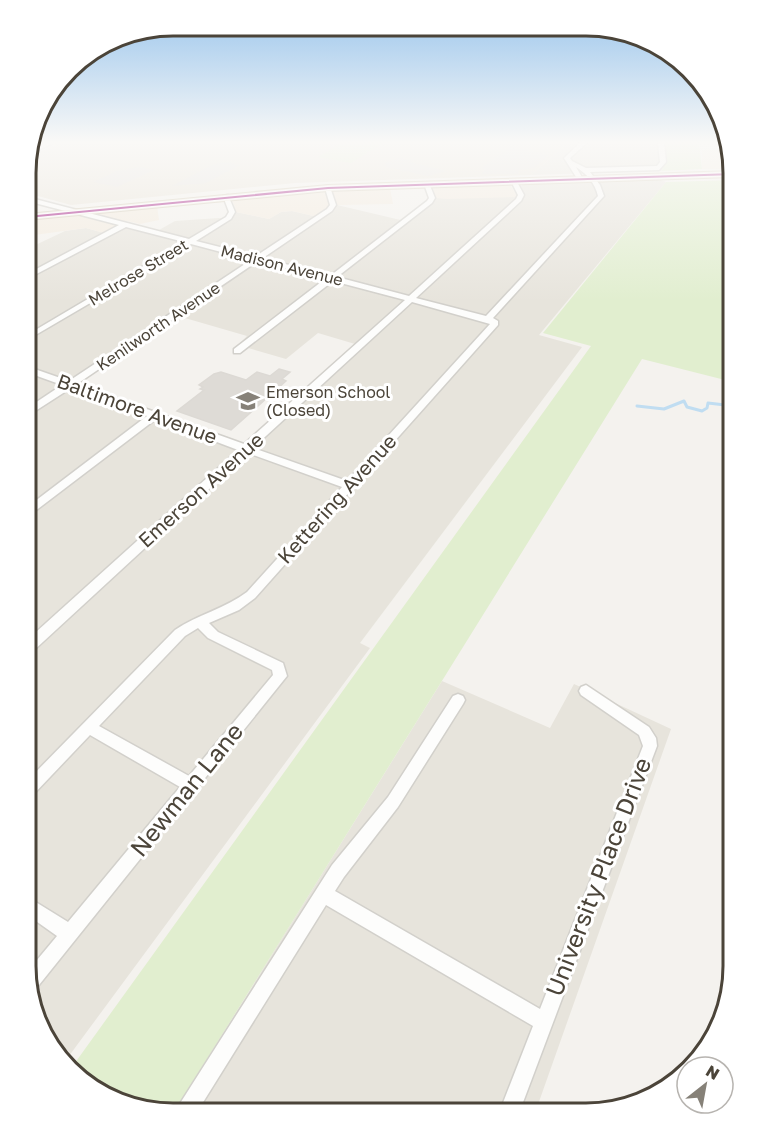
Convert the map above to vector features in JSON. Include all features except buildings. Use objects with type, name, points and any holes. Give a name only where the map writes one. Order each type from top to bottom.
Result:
[{"type":"main road","points":[[36,216],[237,195]]},
{"type":"street","name":"Kenilworth Avenue","points":[[36,408],[332,209],[329,195]]},
{"type":"street","points":[[237,351],[429,203],[431,195]]},
{"type":"street","name":"Emerson Avenue","points":[[36,640],[520,200],[522,195]]},
{"type":"street","name":"Kettering Avenue","points":[[36,782],[174,638],[199,621],[231,609],[246,599],[494,325],[494,322],[488,319],[601,195]]},
{"type":"street","name":"Melrose Street","points":[[36,333],[231,216],[232,212],[226,196]]},
{"type":"street","name":"Madison Avenue","points":[[36,202],[488,319]]},
{"type":"street","points":[[36,272],[124,225]]},
{"type":"street","name":"Baltimore Avenue","points":[[36,373],[349,486]]},
{"type":"street","points":[[36,506],[154,415]]},
{"type":"street","name":"Newman Lane","points":[[36,975],[280,674],[276,665],[213,635],[199,621]]},
{"type":"street","name":"University Place Drive","points":[[513,1103],[650,746],[649,738],[644,731],[586,691]]},
{"type":"street","points":[[192,1103],[323,894],[353,849],[393,802],[458,700]]},
{"type":"street","points":[[88,727],[191,785]]},
{"type":"street","name":"University Place Drive","points":[[323,894],[544,1022]]},
{"type":"street","points":[[36,911],[70,934]]},
{"type":"shaded area","points":[[36,195],[171,195],[71,205]]},
{"type":"shaded area","points":[[287,195],[391,195],[393,204],[337,205],[318,217],[292,211],[281,212],[269,219],[236,212],[232,199]]},
{"type":"shaded area","points":[[434,195],[517,195],[518,197],[447,199],[435,198]]},
{"type":"shaded area","points":[[655,195],[539,335],[582,347],[360,643],[370,648],[69,1055],[46,1018],[36,975],[36,245],[65,231],[86,228],[111,235],[126,228],[152,234],[175,221],[219,218],[228,220],[236,212],[269,219],[281,212],[292,211],[318,217],[337,205],[409,222],[432,204],[435,198]],"holes":[[[178,316],[247,336],[238,345],[286,359],[318,333],[355,344],[244,443],[79,383]]]},
{"type":"shaded area","points":[[157,206],[159,220],[140,224],[127,221],[104,233],[86,228],[36,235],[36,219]]},
{"type":"shaded area","points":[[442,681],[550,728],[574,684],[671,729],[539,1103],[180,1103]]},
{"type":"green space","points":[[655,195],[723,195],[723,379],[642,359],[180,1103],[155,1102],[138,1098],[105,1085],[75,1062],[591,346],[543,333]]},
{"type":"waterway","points":[[637,406],[664,409],[684,401],[687,407],[702,411],[707,408],[708,403],[723,405]]},
{"type":"transit line","points":[[36,216],[254,195]]},
{"type":"place","name":"Emerson School (Closed)","points":[[248,401]]}]
